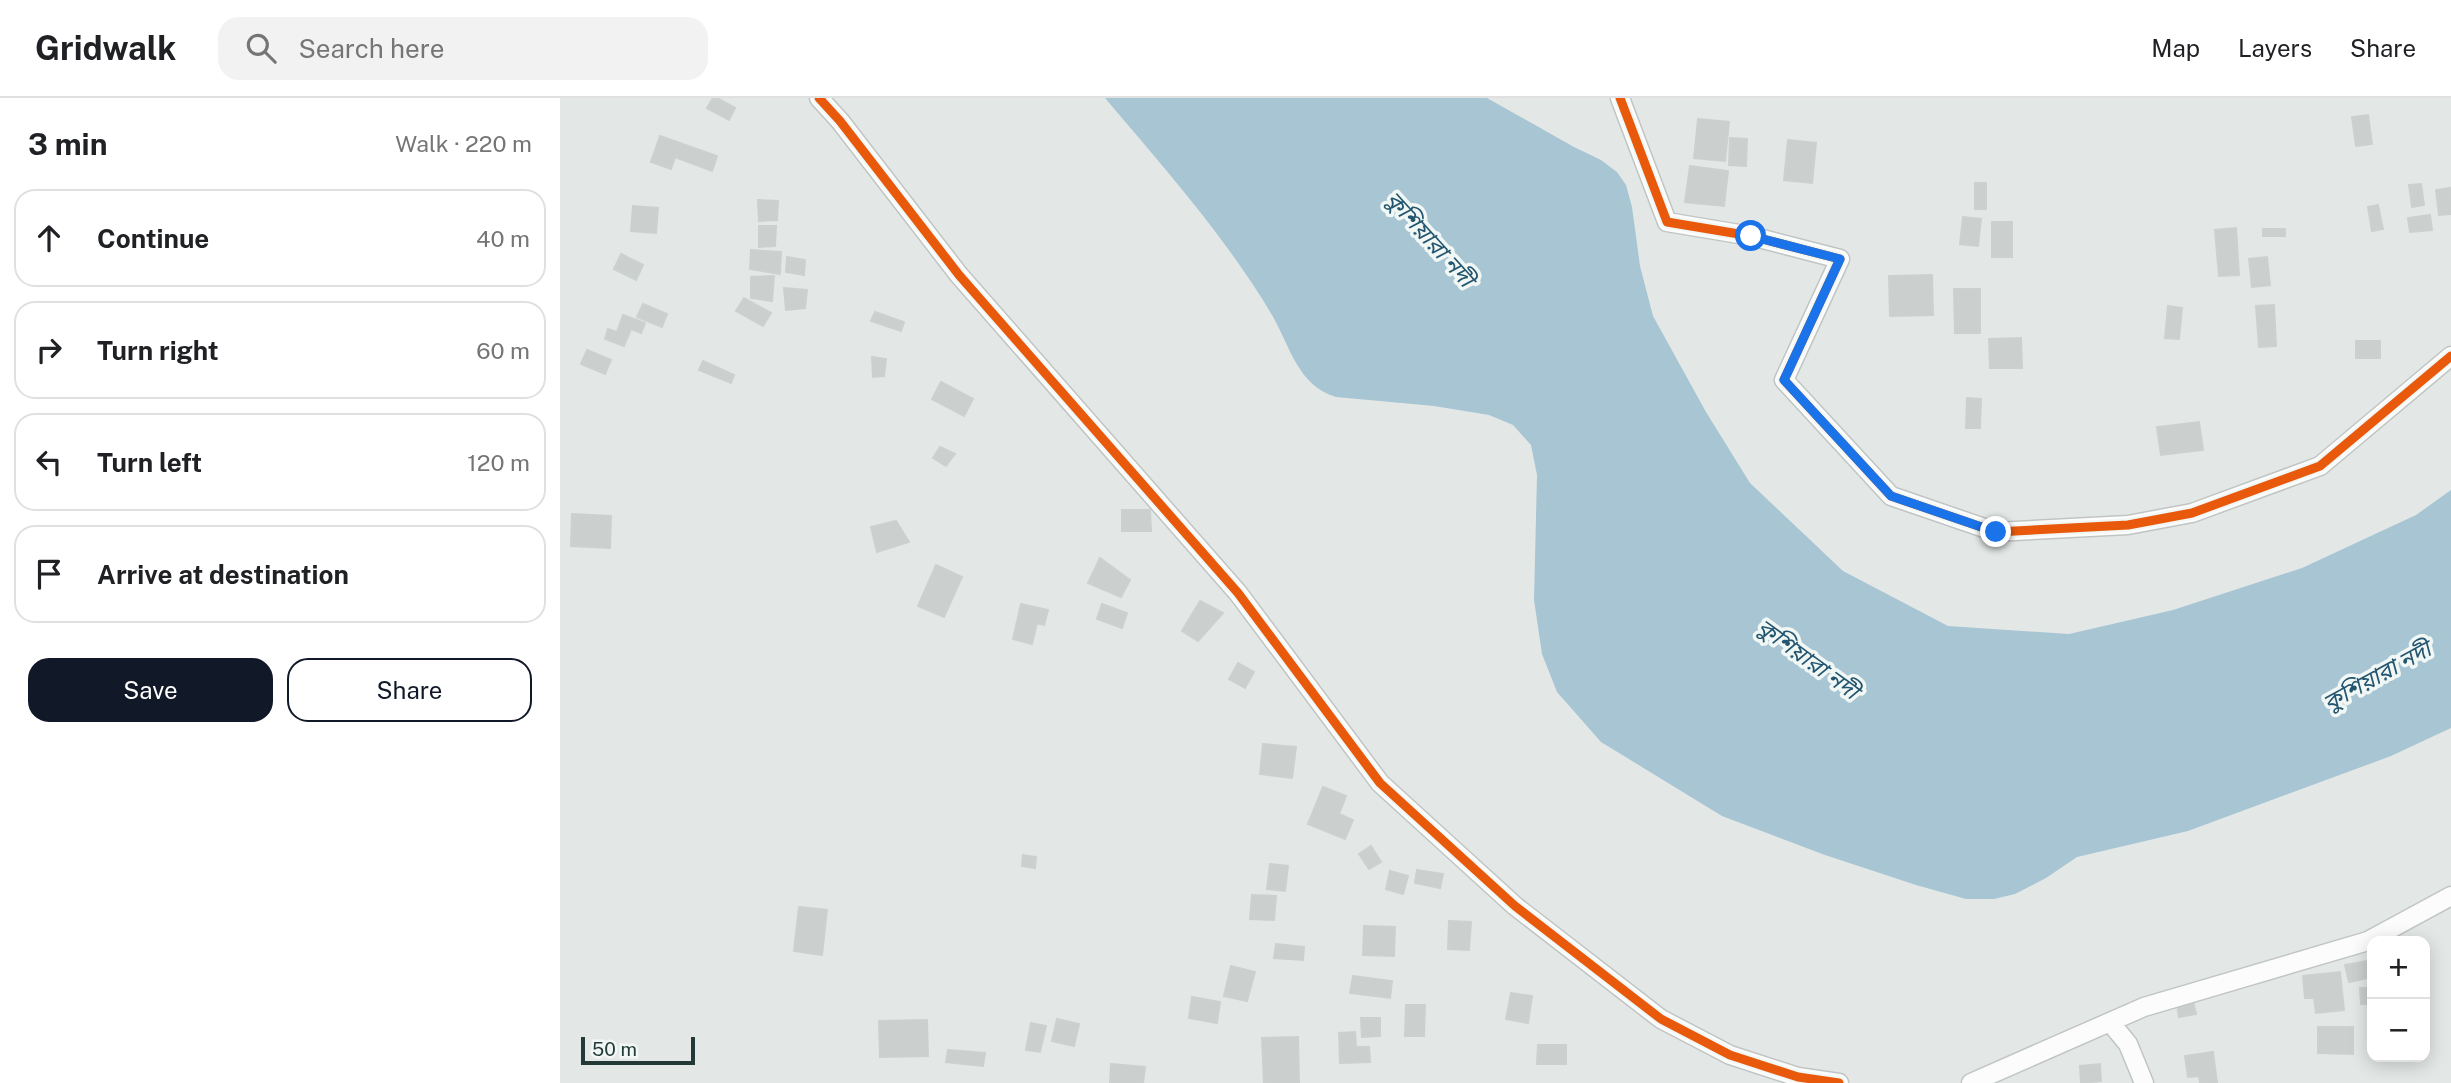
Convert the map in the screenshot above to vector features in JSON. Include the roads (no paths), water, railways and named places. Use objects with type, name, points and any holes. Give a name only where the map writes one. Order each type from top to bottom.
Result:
[{"type":"street","points":[[819,98],[841,121],[959,275],[1238,593],[1380,783],[1515,906],[1661,1019],[1730,1055],[1798,1077],[1839,1083]]},
{"type":"street","points":[[1620,98],[1667,222],[1751,236],[1840,259],[1784,380],[1891,496],[1996,532],[2128,525],[2192,513],[2320,466],[2451,356]]},
{"type":"street","points":[[1971,1083],[2144,1007],[2368,941],[2451,896]]},
{"type":"street","points":[[2110,1021],[2129,1044],[2144,1083]]},
{"type":"water","name":"কুশিয়ারা নদী","points":[[1105,98],[1487,98],[1601,160],[1617,172],[1626,185],[1632,207],[1640,266],[1653,316],[1706,412],[1750,483],[1843,571],[1948,626],[2069,634],[2173,610],[2302,568],[2416,515],[2451,490],[2451,728],[2391,756],[2188,831],[2077,857],[2046,878],[2015,894],[1994,899],[1966,899],[1916,885],[1825,855],[1722,816],[1601,742],[1557,692],[1542,654],[1534,600],[1537,475],[1531,445],[1513,425],[1489,415],[1434,406],[1336,397],[1312,384],[1296,364],[1272,315],[1234,258],[1193,203]]}]
